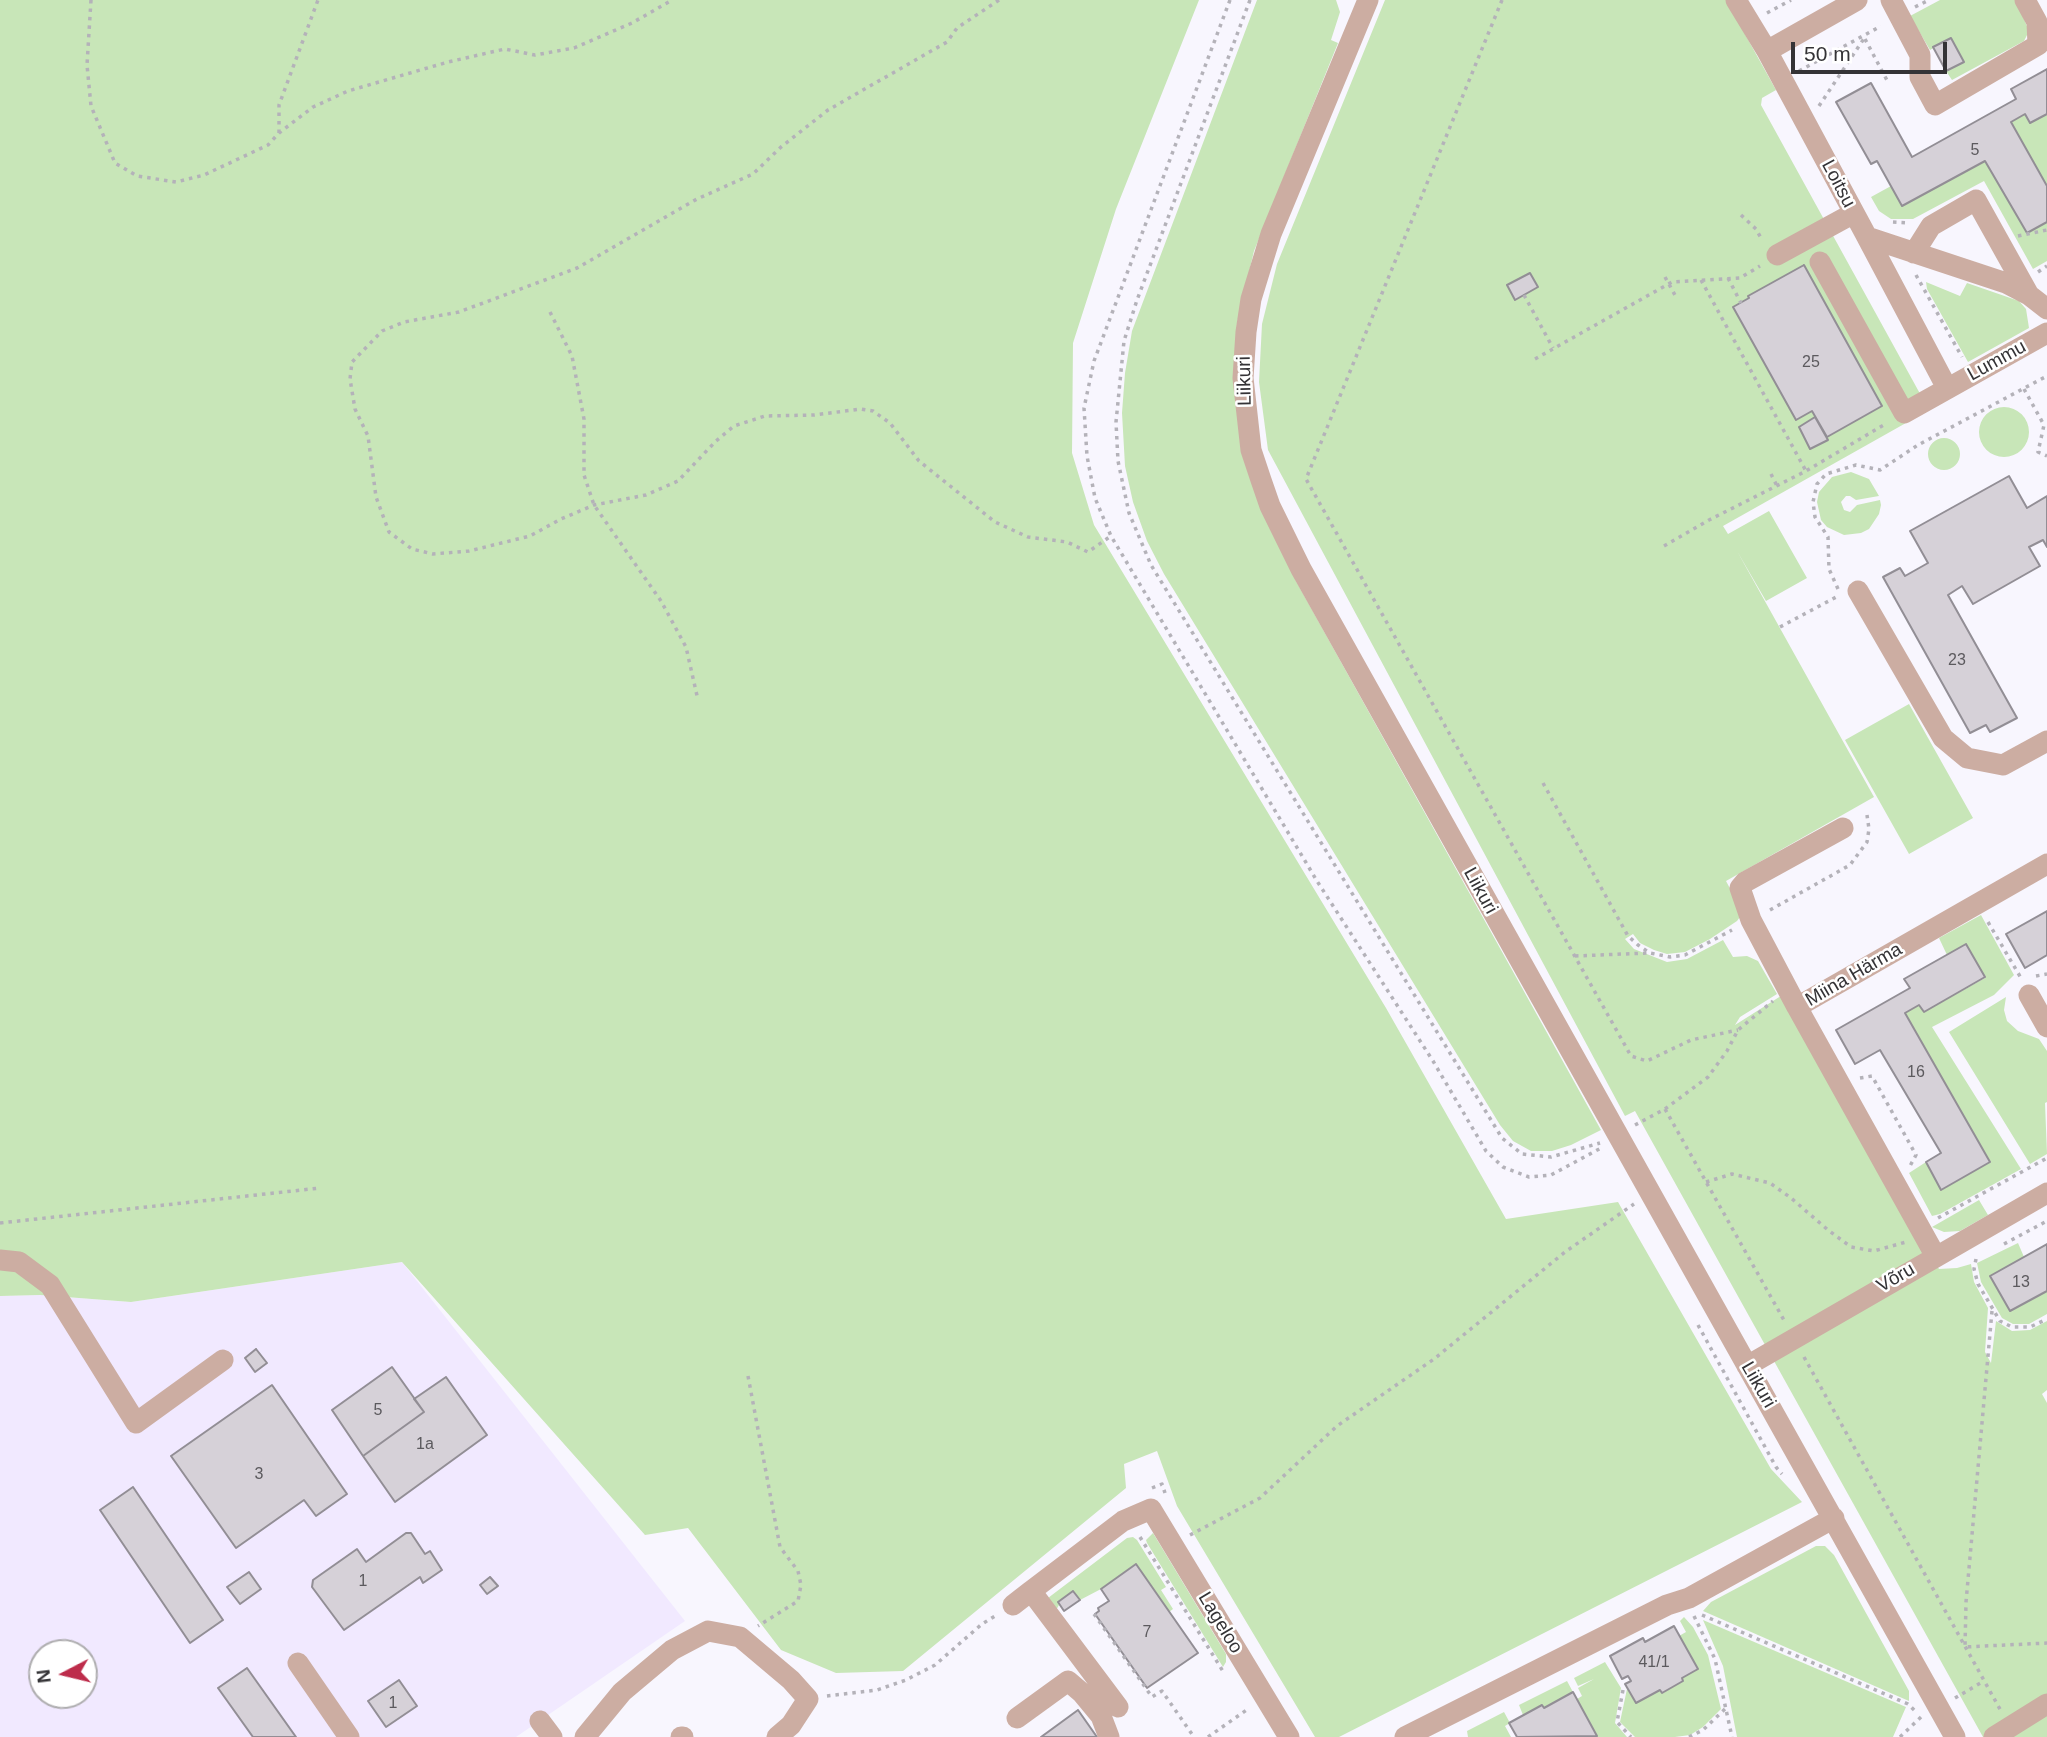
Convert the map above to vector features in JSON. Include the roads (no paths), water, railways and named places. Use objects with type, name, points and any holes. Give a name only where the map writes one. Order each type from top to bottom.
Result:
[{"type":"street","name":"Liikuri","points":[[1368,0],[1271,234],[1251,299],[1243,378],[1251,450],[1270,506],[1301,569],[1609,1141],[1650,1193],[1834,1518],[1930,1712],[1955,1737]]},
{"type":"street","name":"Loitsu","points":[[1736,0],[1767,51],[1947,388]]},
{"type":"street","points":[[1767,51],[1857,0]]},
{"type":"street","points":[[1895,8],[1920,55],[1920,77],[1935,104],[2038,45],[2037,22],[2025,0]]},
{"type":"street","points":[[1908,251],[1931,226],[1976,200],[2047,309]]},
{"type":"street","points":[[1774,257],[1854,214]]},
{"type":"street","points":[[1867,237],[2006,283],[2031,285]]},
{"type":"street","name":"Lummu","points":[[1820,262],[1904,413],[2047,333]]},
{"type":"street","points":[[1858,591],[1943,738],[1967,758],[2003,765],[2047,741]]},
{"type":"street","points":[[1792,999],[1751,920],[1740,888],[1745,882],[1843,828]]},
{"type":"street","name":"Miina Härma","points":[[1935,1255],[1792,999],[2047,864]]},
{"type":"street","points":[[2029,995],[2047,1027]]},
{"type":"street","name":"Võru","points":[[1747,1366],[2047,1192]]},
{"type":"street","points":[[0,1260],[19,1262],[50,1285],[136,1423],[223,1360]]},
{"type":"street","name":"Lageloo","points":[[1031,1591],[1123,1521],[1151,1509],[1289,1737]]},
{"type":"street","points":[[1405,1737],[1667,1605],[1689,1598],[1834,1518]]},
{"type":"street","points":[[1013,1605],[1031,1591],[1118,1707]]},
{"type":"street","points":[[585,1737],[622,1692],[672,1650],[708,1631],[740,1637],[791,1680],[808,1699],[791,1725],[777,1737]]},
{"type":"street","points":[[298,1663],[349,1737]]},
{"type":"street","points":[[1017,1718],[1068,1681],[1101,1716],[1110,1737]]},
{"type":"street","points":[[2002,1732],[2047,1704]]}]
